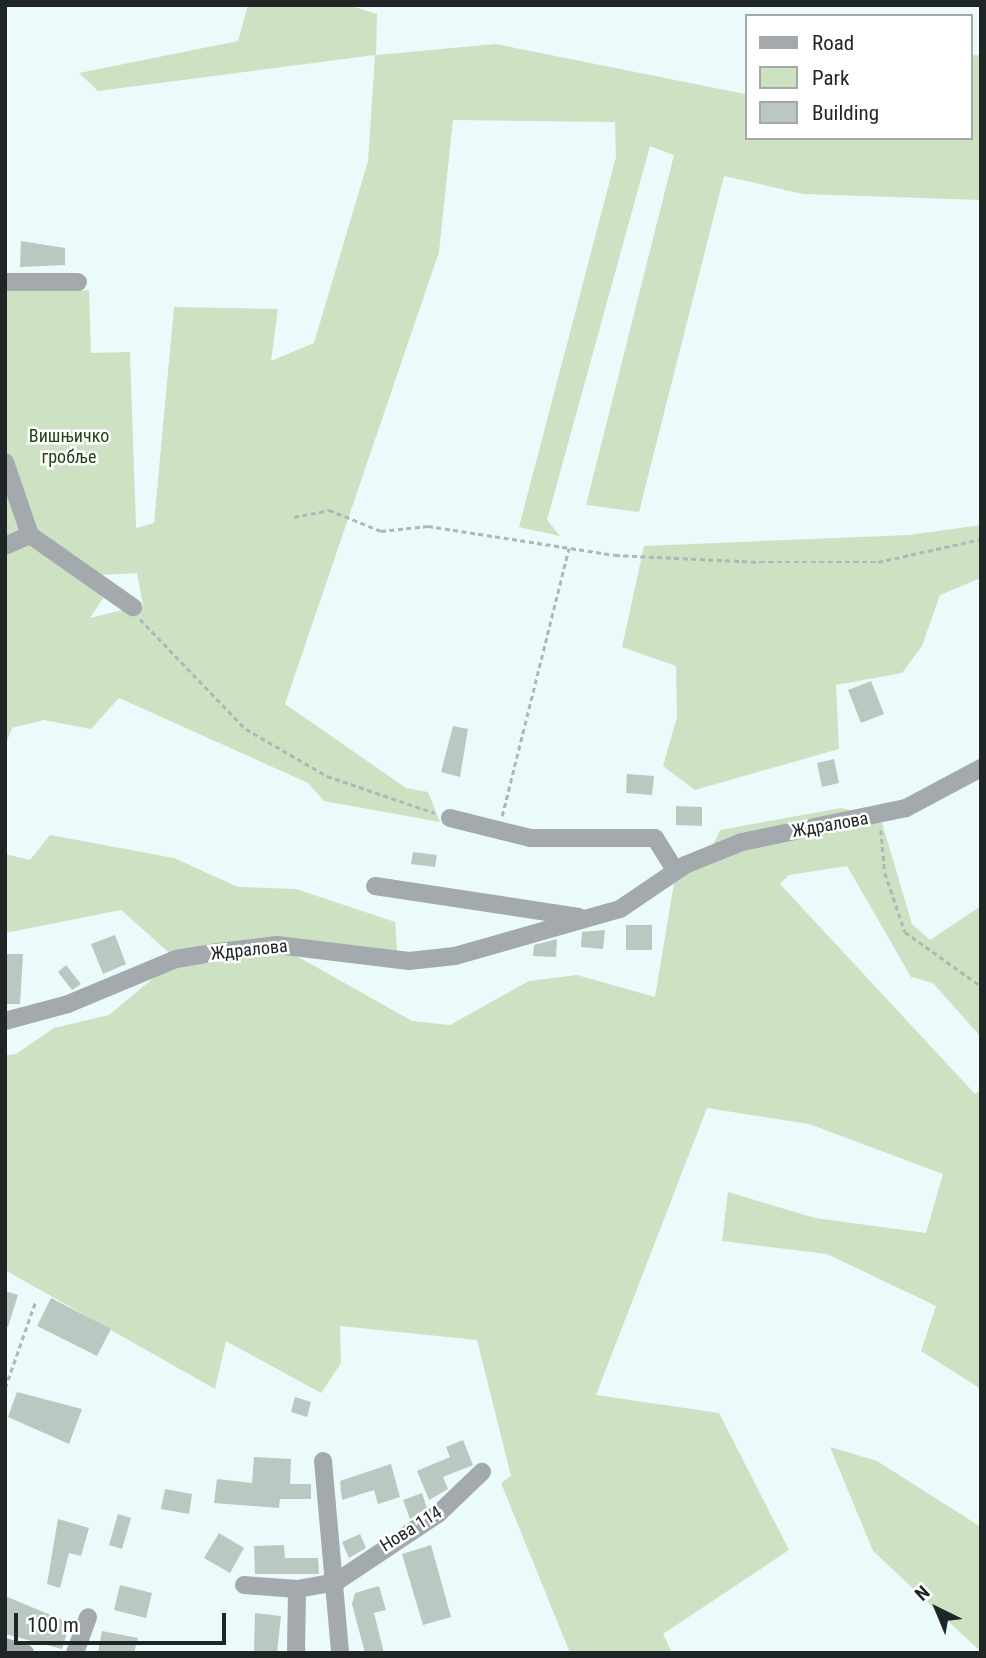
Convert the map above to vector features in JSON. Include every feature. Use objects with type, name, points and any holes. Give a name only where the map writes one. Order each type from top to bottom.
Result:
[{"type":"street","points":[[5,282],[78,282]]},
{"type":"street","points":[[5,462],[30,535],[133,607]]},
{"type":"street","points":[[5,546],[30,535]]},
{"type":"street","name":"Ждралова","points":[[5,1021],[68,1004],[176,959],[277,945],[431,961],[640,900],[676,871],[742,842],[880,816],[981,768]]},
{"type":"street","points":[[450,818],[495,832],[653,837],[676,871]]},
{"type":"street","name":"Ждралова","points":[[375,886],[582,918]]},
{"type":"street","points":[[323,1461],[336,1582],[340,1653]]},
{"type":"street","name":"Нова 114","points":[[244,1585],[298,1589],[336,1582],[438,1514],[482,1472]]},
{"type":"street","points":[[296,1653],[298,1589]]},
{"type":"street","points":[[75,1653],[88,1617]]},
{"type":"street","points":[[5,1647],[24,1653]]},
{"type":"path","points":[[294,517],[329,510],[381,531],[428,526],[569,548],[760,562],[878,562],[981,539]]},
{"type":"path","points":[[495,832],[510,796],[569,548]]},
{"type":"path","points":[[133,607],[246,729],[327,776],[450,818]]},
{"type":"path","points":[[880,816],[885,873],[905,932],[981,986]]},
{"type":"path","points":[[5,1388],[36,1300]]},
{"type":"green space","name":"Вишњичко гробље","points":[[248,5],[348,5],[377,14],[376,55],[496,44],[744,94],[744,140],[972,140],[972,54],[981,56],[981,200],[803,194],[724,176],[639,512],[586,505],[674,155],[650,146],[547,520],[560,536],[519,527],[616,157],[615,122],[453,120],[439,252],[285,704],[406,788],[428,792],[440,822],[324,801],[308,783],[119,698],[91,729],[44,720],[12,728],[5,746],[5,493],[17,489],[5,460],[5,291],[89,290],[91,353],[130,352],[136,528],[154,523],[174,307],[278,309],[271,361],[314,343],[368,161],[375,55],[98,91],[79,73],[238,41]],"holes":[[[137,573],[143,605],[90,618],[111,586],[100,575]]]},
{"type":"green space","points":[[981,525],[981,578],[940,595],[922,646],[902,673],[836,685],[839,749],[695,790],[663,766],[677,717],[676,666],[622,647],[644,546],[909,535]]},
{"type":"green space","points":[[841,808],[880,816],[912,924],[930,940],[981,906],[981,1037],[933,983],[911,977],[847,866],[789,875],[780,884],[975,1094],[981,1090],[981,1389],[921,1351],[936,1306],[827,1254],[722,1241],[728,1192],[815,1218],[926,1233],[943,1174],[809,1124],[707,1108],[596,1395],[719,1413],[789,1550],[663,1634],[672,1653],[570,1653],[501,1483],[511,1476],[477,1340],[340,1326],[341,1363],[321,1393],[226,1341],[215,1389],[5,1270],[5,1055],[16,1054],[54,1028],[109,1015],[176,959],[121,910],[5,933],[5,854],[30,860],[50,835],[174,858],[238,887],[296,889],[395,922],[398,960],[279,946],[412,1021],[450,1025],[529,981],[577,975],[655,997],[676,871],[709,854],[720,830]]},
{"type":"green space","points":[[830,1447],[877,1461],[981,1527],[981,1652],[873,1551]]},
{"type":"building","points":[[21,241],[65,248],[65,265],[20,267]]},
{"type":"building","points":[[871,681],[884,714],[861,723],[848,690]]},
{"type":"building","points":[[453,726],[468,729],[460,777],[441,772]]},
{"type":"building","points":[[834,759],[839,783],[822,787],[817,763]]},
{"type":"building","points":[[627,774],[654,776],[652,795],[626,793]]},
{"type":"building","points":[[676,806],[702,807],[702,826],[676,825]]},
{"type":"building","points":[[413,852],[437,855],[435,867],[411,864]]},
{"type":"building","points":[[626,925],[652,925],[652,950],[626,950]]},
{"type":"building","points":[[605,930],[603,949],[581,947],[582,932]]},
{"type":"building","points":[[115,935],[126,964],[103,974],[91,944]]},
{"type":"building","points":[[557,939],[556,957],[533,956],[534,945]]},
{"type":"building","points":[[5,954],[23,954],[20,1004],[5,1004]]},
{"type":"building","points":[[66,965],[81,984],[72,990],[58,972]]},
{"type":"building","points":[[5,1291],[18,1295],[8,1327],[5,1327]]},
{"type":"building","points":[[51,1298],[111,1329],[97,1356],[37,1326]]},
{"type":"building","points":[[17,1392],[82,1409],[69,1444],[8,1417]]},
{"type":"building","points":[[295,1397],[311,1402],[307,1417],[291,1412]]},
{"type":"building","points":[[463,1440],[473,1465],[443,1477],[448,1489],[429,1500],[417,1471],[450,1457],[446,1447]]},
{"type":"building","points":[[254,1457],[291,1459],[290,1484],[311,1484],[311,1499],[280,1499],[279,1508],[214,1503],[217,1479],[252,1483]]},
{"type":"building","points":[[391,1464],[400,1497],[378,1504],[374,1490],[342,1500],[340,1481]]},
{"type":"building","points":[[165,1489],[192,1494],[189,1514],[161,1509]]},
{"type":"building","points":[[422,1493],[427,1508],[410,1519],[403,1500]]},
{"type":"building","points":[[118,1514],[131,1518],[122,1549],[109,1545]]},
{"type":"building","points":[[58,1519],[89,1528],[81,1556],[69,1553],[60,1588],[47,1584]]},
{"type":"building","points":[[219,1533],[244,1548],[230,1573],[204,1558]]},
{"type":"building","points":[[360,1534],[366,1548],[349,1558],[342,1542]]},
{"type":"building","points":[[284,1545],[285,1558],[318,1558],[319,1574],[255,1574],[254,1546]]},
{"type":"building","points":[[431,1545],[451,1617],[423,1625],[402,1554]]},
{"type":"building","points":[[120,1585],[152,1593],[146,1618],[114,1610]]},
{"type":"building","points":[[379,1586],[386,1610],[374,1613],[384,1653],[365,1653],[352,1604],[355,1593]]},
{"type":"building","points":[[5,1596],[70,1623],[62,1649],[5,1634]]},
{"type":"building","points":[[255,1613],[281,1616],[277,1653],[254,1653]]},
{"type":"building","points":[[102,1631],[138,1638],[134,1653],[98,1653]]}]
